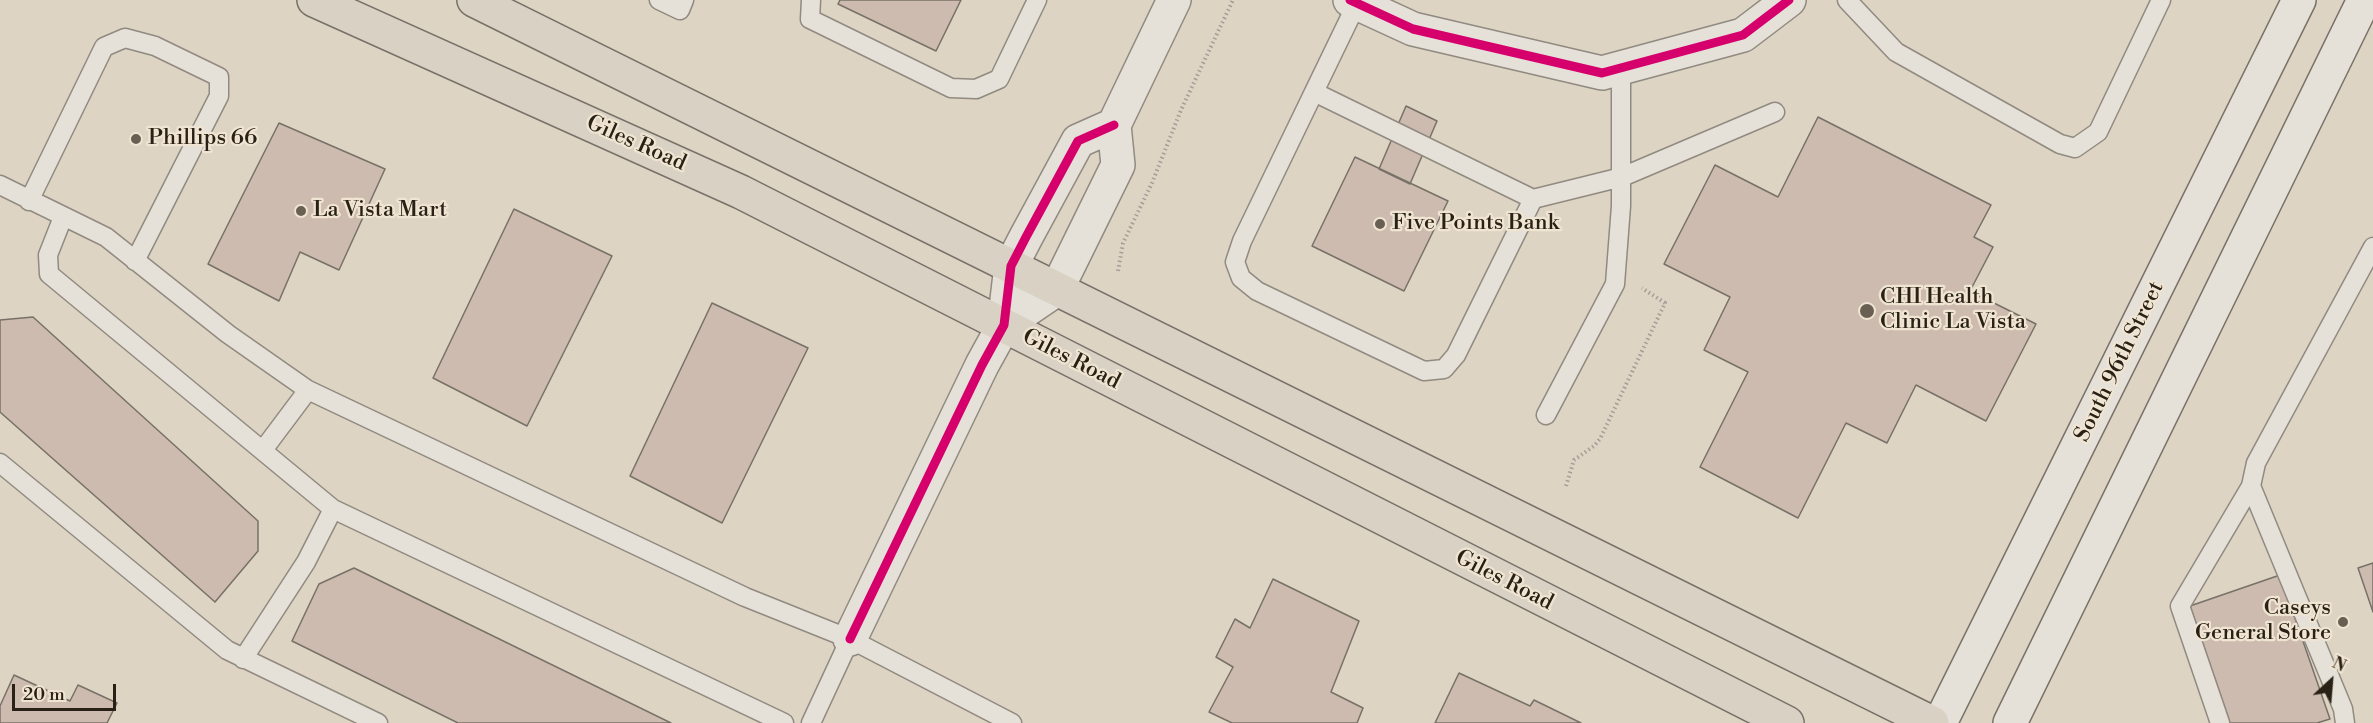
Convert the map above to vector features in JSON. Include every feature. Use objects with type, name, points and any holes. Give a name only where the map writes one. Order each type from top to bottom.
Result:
[{"type":"main road","name":"Giles Road","points":[[314,0],[649,148],[1004,325],[1787,723]]},
{"type":"main road","points":[[474,0],[1932,723]]},
{"type":"main road","points":[[1004,325],[1057,289],[1118,165],[1114,125],[1174,0]]},
{"type":"main road","points":[[1354,2],[1413,29],[1602,73],[1743,35],[1789,0]]},
{"type":"main road","name":"South 96th Street","points":[[1940,723],[2299,0]]},
{"type":"main road","points":[[2010,723],[2364,0]]},
{"type":"main road","points":[[850,639],[1004,325],[1011,266],[1078,141],[1114,125]]},
{"type":"lane","points":[[659,0],[680,10],[684,0]]},
{"type":"lane","points":[[812,0],[810,19],[951,88],[976,89],[999,79],[1037,0]]},
{"type":"lane","points":[[1847,0],[1896,52],[2060,144],[2075,148],[2098,132],[2161,0]]},
{"type":"lane","points":[[1354,2],[1314,92],[1242,240],[1235,261],[1241,278],[1257,291],[1424,371],[1444,369],[1456,355],[1533,199]]},
{"type":"lane","points":[[29,201],[104,47],[125,38],[156,46],[219,77],[219,96],[135,261]]},
{"type":"lane","points":[[1546,415],[1615,281],[1622,177],[1621,67]]},
{"type":"lane","points":[[1314,92],[1533,199],[1622,177],[1776,112]]},
{"type":"lane","points":[[0,185],[106,237],[228,334],[308,390],[746,597],[850,639],[1012,723]]},
{"type":"lane","points":[[63,217],[48,255],[49,274],[333,508],[784,723]]},
{"type":"lane","points":[[2220,723],[2180,606],[2251,486],[2256,463],[2373,247]]},
{"type":"lane","points":[[263,450],[308,390]]},
{"type":"lane","points":[[0,463],[136,577],[228,650],[378,723]]},
{"type":"lane","points":[[2251,486],[2343,710],[2345,723]]},
{"type":"lane","points":[[243,659],[306,562],[333,508]]},
{"type":"lane","points":[[811,723],[850,639]]},
{"type":"path","points":[[1118,271],[1123,243],[1152,183],[1181,110],[1233,0]]},
{"type":"path","points":[[1566,486],[1574,460],[1600,439],[1665,303],[1645,288],[1615,281]]},
{"type":"building","points":[[840,0],[961,0],[936,51],[838,4]]},
{"type":"building","points":[[1406,106],[1437,121],[1410,184],[1379,169]]},
{"type":"building","name":"CHI Health Clinic La Vista","points":[[1818,117],[1991,205],[1974,237],[1993,247],[1970,291],[2036,324],[1986,421],[1916,385],[1887,443],[1846,423],[1798,518],[1700,467],[1748,372],[1704,350],[1730,297],[1664,264],[1715,165],[1778,197]]},
{"type":"building","name":"La Vista Mart","points":[[279,123],[385,169],[339,270],[300,252],[279,301],[208,264]]},
{"type":"building","name":"Five Points Bank","points":[[1355,157],[1448,201],[1404,291],[1312,246]]},
{"type":"building","points":[[514,209],[612,256],[527,426],[433,378]]},
{"type":"building","points":[[712,303],[808,348],[722,523],[630,476]]},
{"type":"building","points":[[33,317],[258,521],[258,551],[215,602],[0,412],[0,320]]},
{"type":"building","points":[[2373,563],[2373,612],[2358,568]]},
{"type":"building","points":[[354,568],[671,723],[458,723],[292,641],[319,584]]},
{"type":"building","points":[[2280,575],[2330,719],[2317,723],[2230,723],[2190,606]]},
{"type":"building","points":[[1273,579],[1359,621],[1331,692],[1363,708],[1357,723],[1232,723],[1209,712],[1233,667],[1216,657],[1235,619],[1250,628]]},
{"type":"building","points":[[1459,673],[1530,706],[1534,700],[1581,723],[1435,723]]},
{"type":"building","points":[[14,675],[70,701],[78,685],[117,703],[107,723],[0,723],[0,706]]},
{"type":"cycle path","points":[[1350,0],[1413,29],[1602,73],[1743,35],[1789,0]]},
{"type":"cycle path","points":[[850,639],[982,365],[1004,325],[1011,266],[1078,141],[1114,125]]},
{"type":"place","name":"Phillips 66","points":[[136,139]]},
{"type":"place","name":"La Vista Mart","points":[[301,211]]},
{"type":"place","name":"Five Points Bank","points":[[1380,224]]},
{"type":"place","name":"CHI Health Clinic La Vista","points":[[1867,311]]},
{"type":"place","name":"Caseys General Store","points":[[2343,622]]}]
